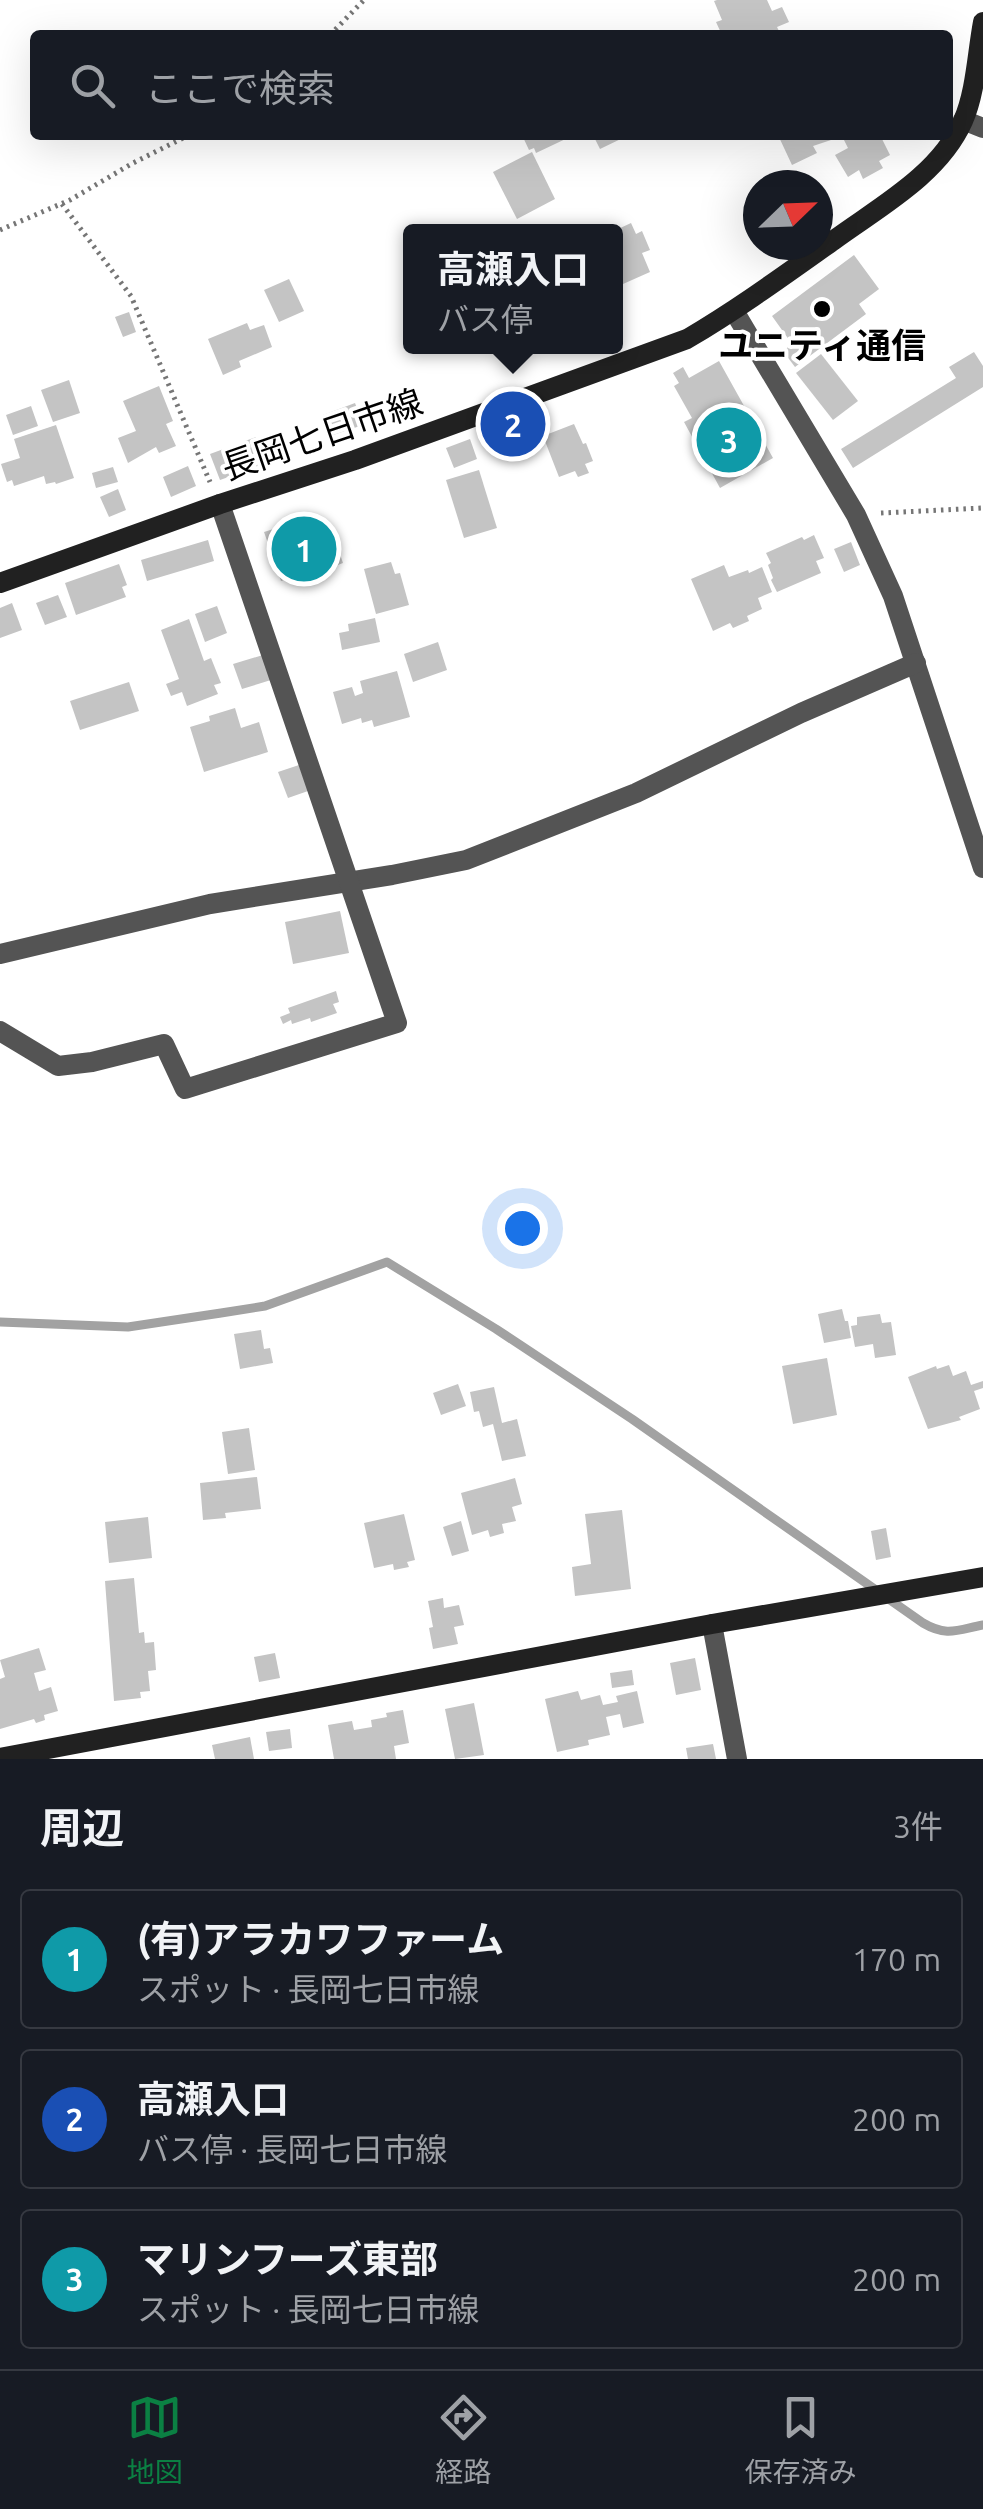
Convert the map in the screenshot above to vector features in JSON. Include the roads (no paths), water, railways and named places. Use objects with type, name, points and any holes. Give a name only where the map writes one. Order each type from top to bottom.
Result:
[{"type":"main road","name":"長岡七日市線","points":[[0,583],[687,339],[734,311],[898,196],[973,124],[983,22]]},
{"type":"main road","points":[[0,1758],[712,1624],[983,1578]]},
{"type":"street","points":[[734,311],[856,515],[893,596],[983,868]]},
{"type":"street","points":[[0,1031],[58,1066],[164,1044],[185,1090],[397,1023],[220,504]]},
{"type":"street","points":[[0,954],[210,904],[466,860],[636,793],[801,712],[916,663]]},
{"type":"street","points":[[712,1624],[737,1759]]},
{"type":"waterway","points":[[0,1322],[128,1327],[221,1313],[265,1306],[387,1262],[632,1419],[923,1623],[946,1631],[983,1625]]},
{"type":"place","name":"ユニティ通信","points":[[822,309]]},
{"type":"place","name":"高瀬入口","points":[[513,424]]},
{"type":"place","name":"マリンフーズ東部","points":[[729,440]]},
{"type":"place","name":"(有)アラカワファーム","points":[[304,549]]}]
